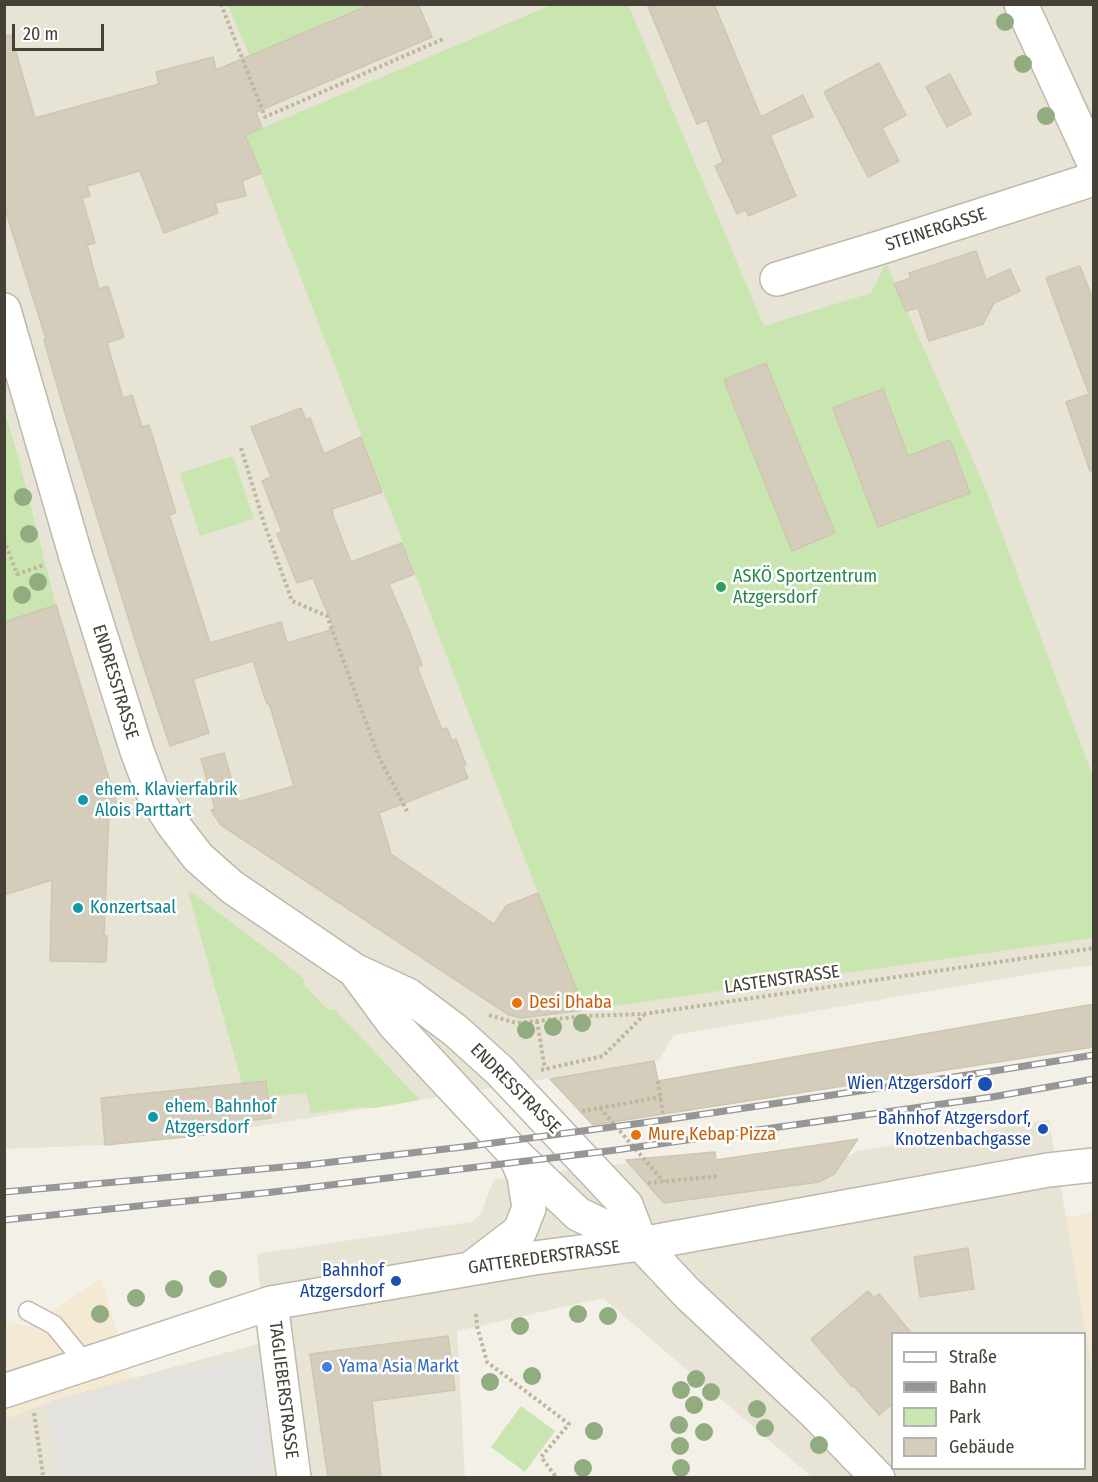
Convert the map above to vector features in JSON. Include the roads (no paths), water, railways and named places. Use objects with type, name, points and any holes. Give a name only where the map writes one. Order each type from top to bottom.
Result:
[{"type":"street","points":[[1021,4],[1094,163]]},
{"type":"street","name":"STEINERGASSE","points":[[777,279],[1094,179]]},
{"type":"street","name":"ENDRESSTRASSE","points":[[4,310],[76,557],[137,751],[152,791],[172,823],[198,857],[232,887],[354,970],[408,995],[456,1031],[499,1070],[626,1205],[641,1245]]},
{"type":"street","name":"ENDRESSTRASSE","points":[[354,970],[394,1024],[514,1153],[578,1214],[641,1245],[688,1294],[815,1413],[878,1478]]},
{"type":"street","points":[[470,1269],[520,1231],[529,1208],[524,1176],[514,1153]]},
{"type":"street","name":"GATTEREDERSTRASSE","points":[[19,1398],[86,1364],[272,1303],[534,1258],[641,1245],[1048,1170],[1094,1165]]},
{"type":"street","name":"TAGLIEBERSTRASSE","points":[[272,1303],[294,1478]]},
{"type":"lane","points":[[28,1311],[54,1325],[86,1364]]},
{"type":"railway","points":[[4,1192],[306,1165],[463,1147],[664,1120],[1094,1055]]},
{"type":"railway","points":[[4,1220],[273,1192],[616,1150],[992,1097],[1094,1079]]},
{"type":"place","name":"ASKÖ Sportzentrum Atzgersdorf","points":[[721,587]]},
{"type":"place","name":"ehem. Klavierfabrik Alois Parttart","points":[[83,800]]},
{"type":"place","name":"Konzertsaal","points":[[78,908]]},
{"type":"place","name":"Desi Dhaba","points":[[517,1003]]},
{"type":"place","name":"Wien Atzgersdorf","points":[[985,1084]]},
{"type":"place","name":"ehem. Bahnhof Atzgersdorf","points":[[153,1117]]},
{"type":"place","name":"Bahnhof Atzgersdorf, Knotzenbachgasse","points":[[1043,1129]]},
{"type":"place","name":"Mure Kebap Pizza","points":[[636,1135]]},
{"type":"place","name":"Bahnhof Atzgersdorf","points":[[396,1281]]},
{"type":"place","name":"Yama Asia Markt","points":[[327,1367]]}]
